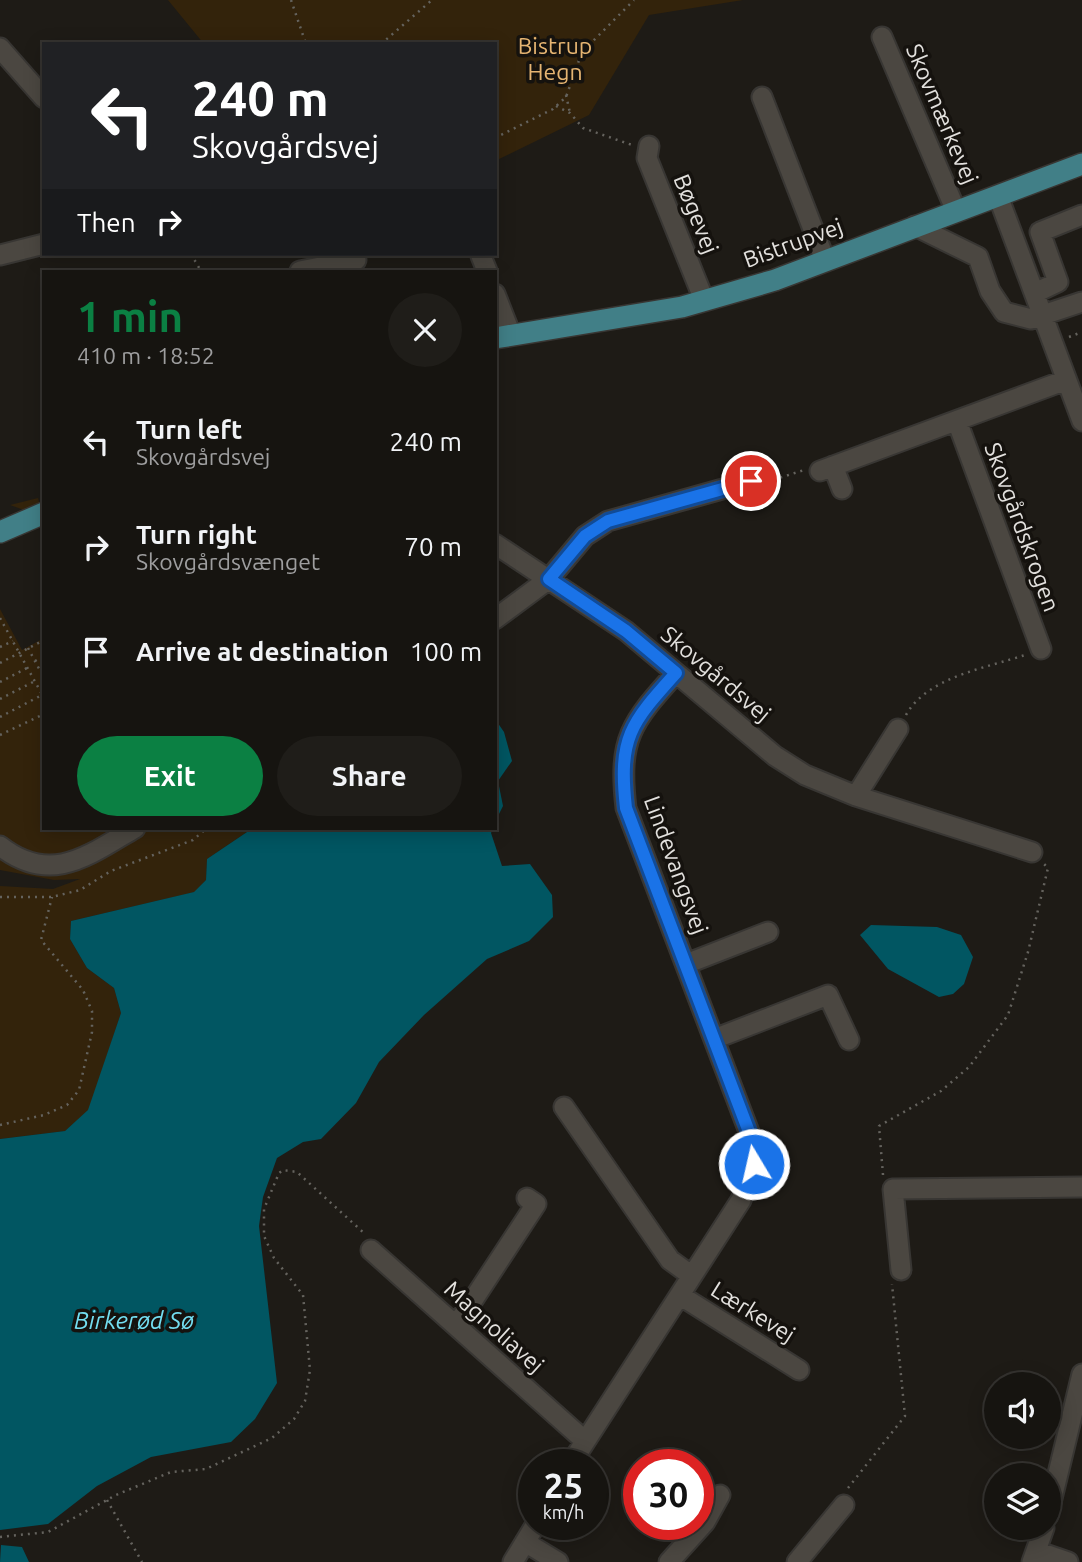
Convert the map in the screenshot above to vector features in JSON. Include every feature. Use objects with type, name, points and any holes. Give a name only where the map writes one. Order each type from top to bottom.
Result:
[{"type":"main road","name":"Bistrupvej","points":[[503,337],[704,300],[775,280],[1082,164]]},
{"type":"main road","points":[[3,528],[42,514]]},
{"type":"street","name":"Skovmærkevej","points":[[882,37],[956,211]]},
{"type":"street","points":[[0,48],[42,96]]},
{"type":"street","points":[[762,97],[825,260]]},
{"type":"street","name":"Bøgevej","points":[[649,149],[647,158],[704,300]]},
{"type":"street","points":[[998,196],[1082,421]]},
{"type":"street","points":[[1035,293],[1058,282],[1040,232],[1082,215]]},
{"type":"street","points":[[915,226],[978,257],[990,291],[1004,312],[1031,319],[1045,317],[1082,302]]},
{"type":"street","points":[[0,255],[42,244]]},
{"type":"street","points":[[306,270],[356,262]]},
{"type":"street","name":"Bistrupvej","points":[[497,305],[503,337]]},
{"type":"street","name":"Skovgårdskrogen","points":[[827,468],[1066,380]]},
{"type":"street","name":"Skovgårdskrogen","points":[[957,421],[1041,649]]},
{"type":"street","points":[[827,468],[842,489]]},
{"type":"street","points":[[497,618],[549,579],[585,536],[608,521],[751,481]]},
{"type":"street","name":"Skovgårdsvej","points":[[497,545],[626,631],[775,755],[805,775],[856,796],[1032,852]]},
{"type":"street","name":"Lindevangsvej","points":[[579,1449],[741,1200],[754,1164],[754,1145],[626,808],[623,781],[629,735],[637,717],[676,673]]},
{"type":"street","points":[[856,796],[898,729]]},
{"type":"street","points":[[0,846],[28,861],[54,866],[77,862],[132,830]]},
{"type":"street","name":"Lindevangsvej","points":[[685,964],[768,932]]},
{"type":"street","points":[[714,1039],[828,995],[849,1040]]},
{"type":"street","points":[[564,1107],[670,1260],[692,1276]]},
{"type":"street","points":[[901,1270],[892,1189],[1082,1187]]},
{"type":"street","points":[[457,1326],[536,1204],[527,1198]]},
{"type":"street","name":"Magnoliavej","points":[[371,1250],[584,1440]]},
{"type":"street","name":"Lærkevej","points":[[681,1296],[799,1370]]},
{"type":"street","points":[[1061,1472],[1077,1419],[1082,1374]]},
{"type":"street","points":[[669,1562],[705,1522],[720,1495]]},
{"type":"street","points":[[803,1560],[844,1505]]},
{"type":"street","points":[[1040,1540],[1034,1557],[1068,1562]]},
{"type":"street","points":[[513,1562],[525,1542],[558,1562]]},
{"type":"path","points":[[291,0],[305,42]]},
{"type":"path","points":[[383,42],[432,0]]},
{"type":"path","points":[[497,137],[556,106],[566,95],[582,52],[634,0]]},
{"type":"path","points":[[566,95],[570,113]]},
{"type":"path","points":[[556,106],[570,113],[583,128],[649,149]]},
{"type":"path","points":[[751,481],[762,484],[813,467],[827,468]]},
{"type":"path","points":[[0,618],[42,694]]},
{"type":"path","points":[[0,631],[6,628]]},
{"type":"path","points":[[0,647],[13,641]]},
{"type":"path","points":[[0,663],[42,641]]},
{"type":"path","points":[[28,648],[42,672]]},
{"type":"path","points":[[898,729],[913,702],[938,685],[1041,649]]},
{"type":"path","points":[[35,661],[42,657]]},
{"type":"path","points":[[0,682],[27,668]]},
{"type":"path","points":[[0,699],[34,681]]},
{"type":"path","points":[[0,717],[42,696]]},
{"type":"path","points":[[0,735],[42,715]]},
{"type":"path","points":[[0,897],[52,897],[80,890],[111,871],[193,840],[205,830]]},
{"type":"path","points":[[892,1189],[883,1175],[879,1126],[941,1091],[960,1075],[1008,1016],[1028,953],[1048,868],[1032,852]]},
{"type":"path","points":[[0,1125],[44,1115],[68,1105],[79,1090],[90,1043],[92,1011],[83,990],[41,940],[52,897]]},
{"type":"path","points":[[0,1537],[47,1532],[107,1500],[171,1472],[206,1469],[272,1438],[294,1419],[305,1401],[310,1370],[303,1295],[275,1258],[264,1236],[264,1209],[279,1173],[283,1170],[297,1172],[363,1231],[371,1250]]},
{"type":"path","points":[[844,1505],[846,1490],[905,1416],[891,1279],[901,1270]]},
{"type":"path","points":[[107,1500],[142,1562]]},
{"type":"green space","name":"Bistrup Hegn","points":[[168,0],[743,0],[649,15],[589,115],[497,160],[497,42],[202,42]]},
{"type":"green space","points":[[38,498],[40,505],[24,510],[10,505]]},
{"type":"green space","points":[[0,609],[22,650],[42,639],[42,830],[250,830],[207,859],[206,880],[195,892],[71,921],[70,939],[87,968],[114,988],[121,1013],[89,1110],[65,1131],[0,1139],[0,886],[53,889],[80,879],[54,880],[0,870]]},
{"type":"water","points":[[497,722],[504,732],[512,761],[498,781],[503,806],[497,818]]},
{"type":"water","name":"Birkerød Sø","points":[[250,830],[492,830],[502,866],[530,864],[552,895],[553,917],[529,941],[487,959],[424,1015],[379,1062],[356,1103],[321,1139],[303,1142],[277,1158],[263,1197],[259,1226],[277,1383],[255,1419],[231,1442],[151,1457],[97,1486],[48,1524],[0,1530],[0,1139],[65,1131],[88,1110],[121,1013],[114,988],[87,968],[70,939],[71,921],[194,892],[206,880],[207,859]]},
{"type":"water","points":[[871,925],[937,927],[961,935],[973,957],[964,984],[953,994],[939,997],[888,969],[860,935]]},
{"type":"water","points":[[1,1545],[22,1547],[29,1562],[0,1562]]},
{"type":"route","points":[[751,481],[608,521],[585,536],[549,579],[626,631],[676,673],[637,717],[629,735],[623,781],[626,808],[754,1145],[754,1164]]}]
